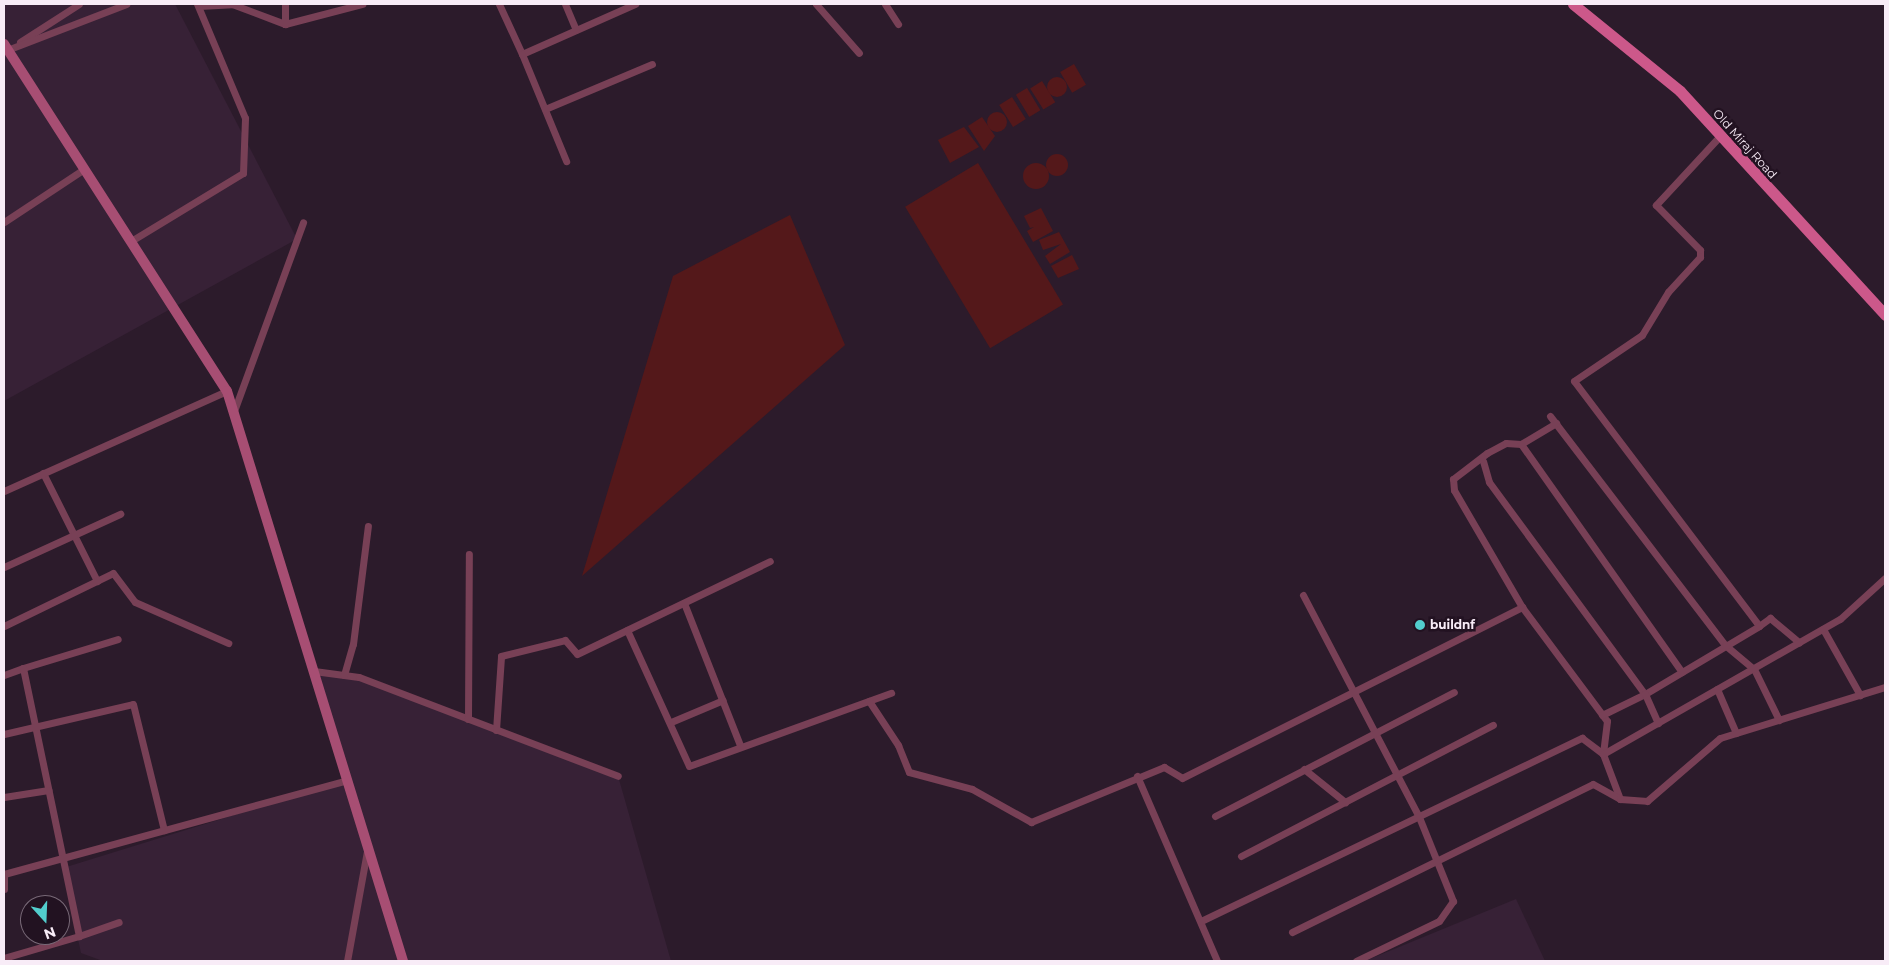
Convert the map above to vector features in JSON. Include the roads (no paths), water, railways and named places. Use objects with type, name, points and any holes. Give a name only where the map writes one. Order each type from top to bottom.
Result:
[{"type":"main road","name":"Old Miraj Road","points":[[1574,4],[1680,91],[1719,137],[1885,315]]},
{"type":"main road","points":[[6,47],[227,391],[403,961]]},
{"type":"street","points":[[6,47],[79,4]]},
{"type":"street","points":[[6,47],[126,4]]},
{"type":"street","points":[[131,241],[243,173],[245,118],[198,5],[232,4],[285,24],[362,4]]},
{"type":"street","points":[[285,4],[285,24]]},
{"type":"street","points":[[499,4],[522,54],[566,161]]},
{"type":"street","points":[[565,4],[576,30]]},
{"type":"street","points":[[522,54],[635,4]]},
{"type":"street","points":[[816,4],[860,53]]},
{"type":"street","points":[[884,4],[898,24]]},
{"type":"street","points":[[545,109],[652,64]]},
{"type":"street","points":[[1719,137],[1656,205],[1700,250],[1700,257],[1668,292],[1642,335],[1574,382],[1759,626]]},
{"type":"street","points":[[4,222],[84,169]]},
{"type":"street","points":[[234,411],[303,222]]},
{"type":"street","points":[[4,491],[227,391]]},
{"type":"street","points":[[1550,416],[1725,645],[1754,669],[1779,720]]},
{"type":"street","points":[[1556,423],[1521,444],[1506,443],[1483,461],[1453,479],[1454,490],[1522,607],[1606,721],[1604,754],[1620,799]]},
{"type":"street","points":[[1521,444],[1682,672]]},
{"type":"street","points":[[1483,461],[1489,482],[1645,694],[1658,723]]},
{"type":"street","points":[[43,472],[97,581]]},
{"type":"street","points":[[4,567],[74,537],[120,514]]},
{"type":"street","points":[[344,675],[354,644],[368,526]]},
{"type":"street","points":[[468,719],[469,554]]},
{"type":"street","points":[[496,730],[501,656],[565,640],[577,654],[770,561]]},
{"type":"street","points":[[4,626],[113,573],[135,602],[228,643]]},
{"type":"street","points":[[1604,754],[1823,629],[1885,578]]},
{"type":"street","points":[[1303,595],[1419,817],[1452,901],[1439,921],[1356,961]]},
{"type":"street","points":[[684,603],[740,744]]},
{"type":"street","points":[[869,701],[898,745],[908,772],[972,789],[1031,822],[1137,776],[1164,767],[1182,778],[1522,607]]},
{"type":"street","points":[[1602,715],[1645,694],[1770,618],[1799,642]]},
{"type":"street","points":[[1823,629],[1860,695]]},
{"type":"street","points":[[627,630],[671,722],[689,766],[740,744],[891,692]]},
{"type":"street","points":[[4,675],[118,639]]},
{"type":"street","points":[[23,668],[78,936]]},
{"type":"street","points":[[314,671],[344,675],[468,719],[618,776]]},
{"type":"street","points":[[1292,932],[1594,784],[1620,799],[1647,801],[1720,738],[1885,688]]},
{"type":"street","points":[[1717,689],[1736,733]]},
{"type":"street","points":[[1215,816],[1454,692]]},
{"type":"street","points":[[671,722],[722,700]]},
{"type":"street","points":[[4,734],[133,704],[164,830]]},
{"type":"street","points":[[1241,856],[1492,725]]},
{"type":"street","points":[[1201,921],[1582,738],[1604,754]]},
{"type":"street","points":[[1304,769],[1345,802]]},
{"type":"street","points":[[1137,776],[1217,961]]},
{"type":"street","points":[[4,889],[4,874],[347,780]]},
{"type":"street","points":[[4,797],[48,790]]},
{"type":"street","points":[[347,961],[368,847]]},
{"type":"street","points":[[4,958],[119,922]]},
{"type":"place","name":"buildnf","points":[[1420,625]]}]
